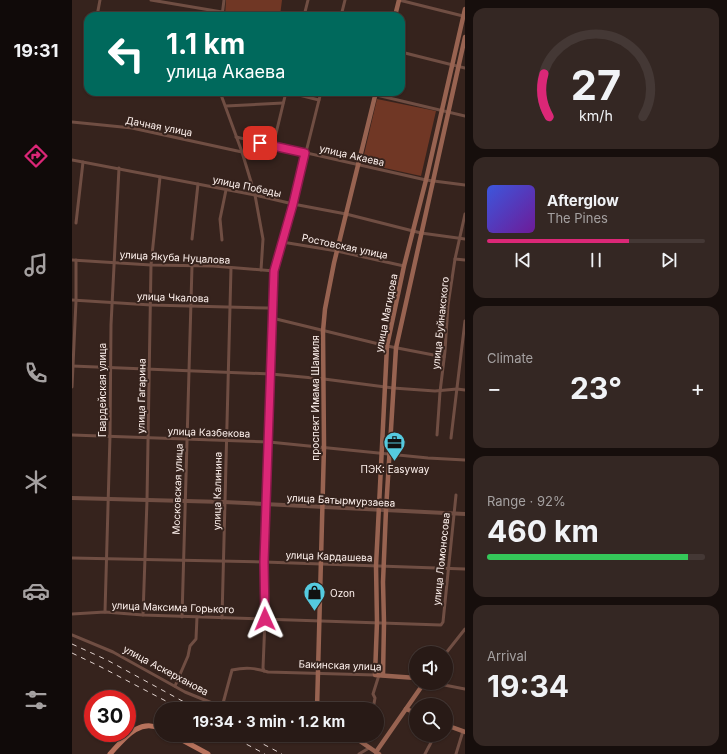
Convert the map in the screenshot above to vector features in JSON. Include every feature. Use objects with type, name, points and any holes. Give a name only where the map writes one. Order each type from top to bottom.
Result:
[{"type":"main road","points":[[396,12],[398,0]]},
{"type":"main road","name":"улица Магидова","points":[[379,675],[376,566],[387,346],[412,231],[426,180],[465,9]]},
{"type":"main road","name":"улица Магидова","points":[[379,675],[384,623],[386,510],[396,348],[465,37]]},
{"type":"main road","name":"проспект Имама Шамиля","points":[[317,702],[320,564],[323,507],[323,331],[325,310],[337,250],[375,96]]},
{"type":"main road","name":"Бакинская улица","points":[[379,675],[409,677]]},
{"type":"main road","points":[[361,742],[378,753],[419,690]]},
{"type":"main road","points":[[113,753],[131,732],[141,726],[154,726]]},
{"type":"main road","points":[[453,727],[464,731]]},
{"type":"main road","points":[[186,742],[208,754]]},
{"type":"street","points":[[98,12],[100,0]]},
{"type":"street","points":[[151,0],[212,12]]},
{"type":"street","points":[[222,12],[224,0]]},
{"type":"street","points":[[305,12],[308,0]]},
{"type":"street","points":[[342,12],[345,0]]},
{"type":"street","points":[[398,0],[464,16]]},
{"type":"street","points":[[405,53],[465,68]]},
{"type":"street","points":[[222,96],[242,152],[255,195],[263,238],[261,270]]},
{"type":"street","points":[[273,146],[285,96]]},
{"type":"street","points":[[302,96],[319,100]]},
{"type":"street","points":[[264,671],[264,562],[274,271],[293,204],[320,96]]},
{"type":"street","points":[[388,96],[465,116]]},
{"type":"street","points":[[226,106],[283,103]]},
{"type":"street","name":"Дачная улица","points":[[72,122],[132,128],[242,152]]},
{"type":"street","name":"улица Акаева","points":[[236,137],[426,180],[465,185]]},
{"type":"street","name":"улица Победы","points":[[72,160],[160,176],[346,214],[421,233],[465,239]]},
{"type":"street","points":[[76,223],[83,162]]},
{"type":"street","name":"Гвардейская улица","points":[[104,612],[110,436],[112,303],[119,168]]},
{"type":"street","name":"улица Гагарина","points":[[143,615],[152,265],[160,176]]},
{"type":"street","points":[[192,239],[198,184]]},
{"type":"street","points":[[222,240],[220,219],[226,190]]},
{"type":"street","name":"улица Буйнакского","points":[[437,435],[448,305],[455,258],[461,239],[465,214]]},
{"type":"street","name":"Ростовская улица","points":[[282,242],[337,250],[404,266]]},
{"type":"street","points":[[455,258],[465,260]]},
{"type":"street","points":[[72,387],[74,260]]},
{"type":"street","name":"улица Якуба Нуцалова","points":[[74,260],[274,271]]},
{"type":"street","name":"Московская улица","points":[[182,616],[192,266]]},
{"type":"street","name":"улица Калинина","points":[[222,618],[231,268]]},
{"type":"street","name":"улица Чкалова","points":[[74,300],[151,305],[268,308],[272,310]]},
{"type":"street","points":[[272,318],[387,346],[444,357]]},
{"type":"street","points":[[450,438],[465,321]]},
{"type":"street","points":[[72,366],[270,374],[440,392],[457,389],[465,390]]},
{"type":"street","name":"улица Казбекова","points":[[72,435],[269,442],[381,454],[465,460]]},
{"type":"street","name":"улица Ломоносова","points":[[441,625],[443,622],[456,495]]},
{"type":"street","name":"улица Батырмурзаева","points":[[72,498],[224,502],[465,514]]},
{"type":"street","name":"улица Кардашева","points":[[72,558],[264,562],[465,569]]},
{"type":"street","name":"улица Максима Горького","points":[[72,614],[104,612],[143,615],[441,625]]},
{"type":"street","points":[[174,686],[188,656],[190,646],[196,639],[197,617]]},
{"type":"street","points":[[452,646],[465,629]]},
{"type":"street","name":"улица Аскерханова","points":[[72,635],[133,662],[174,686],[222,707],[232,670],[258,668],[264,671]]},
{"type":"street","name":"Бакинская улица","points":[[264,671],[379,675]]},
{"type":"street","name":"улица Магидова","points":[[374,702],[375,698],[373,694],[379,675]]},
{"type":"street","points":[[453,687],[465,689]]},
{"type":"street","points":[[456,754],[464,731]]},
{"type":"street","points":[[425,754],[431,742]]},
{"type":"street","points":[[360,754],[369,748]]},
{"type":"shaded area","points":[[226,0],[282,0],[280,12],[225,12]]},
{"type":"shaded area","points":[[377,99],[436,111],[421,176],[362,163]]},
{"type":"railway","points":[[72,644],[107,660],[184,702]]},
{"type":"railway","points":[[72,653],[168,702]]},
{"type":"railway","points":[[242,742],[265,754]]},
{"type":"railway","points":[[259,742],[282,754]]},
{"type":"place","name":"ПЭК: Easyway","points":[[395,462]]},
{"type":"place","name":"Ozon","points":[[315,612]]},
{"type":"route","points":[[260,143],[305,153],[293,204],[274,271],[264,562],[265,619]]}]
